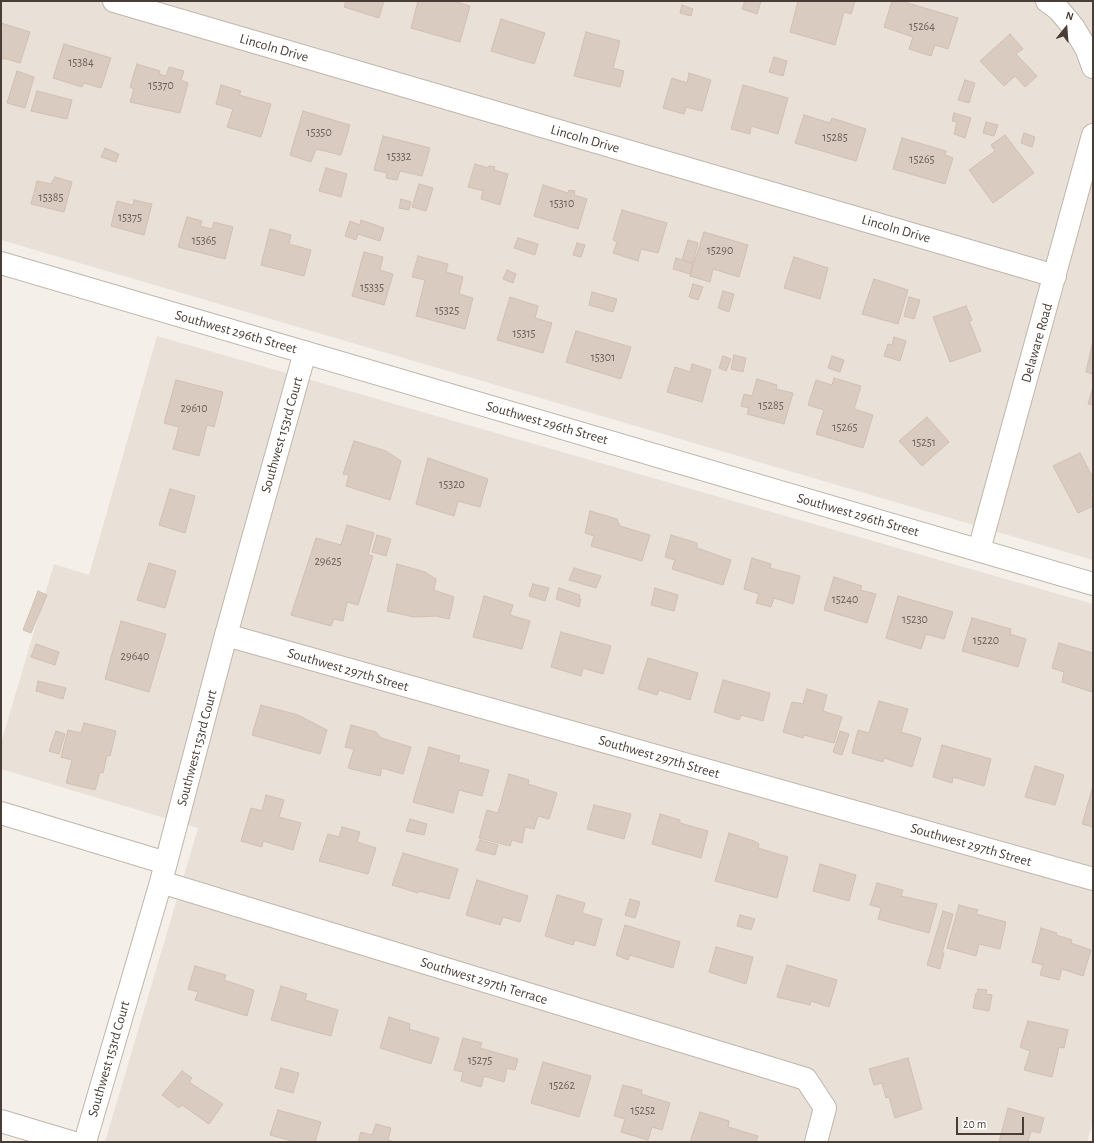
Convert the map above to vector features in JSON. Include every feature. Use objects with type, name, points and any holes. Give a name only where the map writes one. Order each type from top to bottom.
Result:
[{"type":"street","name":"Lincoln Drive","points":[[114,1],[1055,276]]},
{"type":"street","points":[[1053,6],[1081,39],[1093,67]]},
{"type":"street","name":"Delaware Road","points":[[979,550],[1093,135]]},
{"type":"street","name":"Southwest 296th Street","points":[[1,263],[1093,584]]},
{"type":"street","name":"Southwest 153rd Court","points":[[85,1142],[164,873],[226,635],[305,352]]},
{"type":"street","name":"Southwest 297th Street","points":[[226,635],[1093,879]]},
{"type":"street","name":"Southwest 297th Terrace","points":[[1,813],[164,873],[806,1079],[825,1108],[816,1142]]},
{"type":"street","points":[[1,1121],[72,1142]]},
{"type":"shaded area","points":[[1,1],[1093,1],[1093,560],[1,240]]},
{"type":"shaded area","points":[[157,336],[1093,604],[1093,1121],[1087,1142],[105,1142],[198,828],[1,769],[1,743],[54,564],[89,575]]},
{"type":"building","points":[[346,1],[384,1],[379,18],[344,7]]},
{"type":"building","points":[[418,1],[453,1],[470,6],[460,42],[411,28]]},
{"type":"building","points":[[745,1],[761,1],[757,14],[742,9]]},
{"type":"building","points":[[798,1],[855,1],[851,14],[844,12],[835,45],[790,32]]},
{"type":"building","points":[[892,1],[901,1],[958,18],[948,49],[935,45],[931,56],[909,49],[913,37],[884,27]]},
{"type":"building","points":[[682,5],[693,9],[691,16],[680,13]]},
{"type":"building","points":[[501,19],[545,33],[534,64],[491,51]]},
{"type":"building","points":[[1,23],[30,32],[20,63],[3,58],[1,61]]},
{"type":"building","points":[[586,32],[620,41],[613,68],[624,71],[620,87],[574,76]]},
{"type":"building","points":[[1010,34],[1023,49],[1016,54],[1037,76],[1025,87],[1015,76],[1004,86],[980,61]]},
{"type":"building","points":[[64,44],[111,58],[101,88],[84,83],[82,87],[53,78]]},
{"type":"building","points":[[774,57],[787,61],[783,76],[769,72]]},
{"type":"building","points":[[137,64],[160,71],[159,74],[166,76],[169,67],[184,71],[181,80],[188,83],[180,113],[130,102],[134,89],[130,87]]},
{"type":"building","points":[[17,71],[34,77],[25,108],[7,103]]},
{"type":"building","points":[[689,73],[711,80],[702,111],[686,107],[684,114],[663,108],[672,78],[687,83]]},
{"type":"building","points":[[965,80],[975,83],[969,103],[958,100]]},
{"type":"building","points":[[221,85],[241,91],[239,95],[271,104],[261,137],[227,127],[233,109],[216,104]]},
{"type":"building","points":[[743,85],[788,98],[778,134],[751,126],[750,134],[731,129]]},
{"type":"building","points":[[37,91],[72,100],[67,119],[31,111]]},
{"type":"building","points":[[303,111],[350,125],[341,155],[316,149],[311,162],[290,155]]},
{"type":"building","points":[[954,113],[971,118],[965,138],[954,134],[957,122],[952,121]]},
{"type":"building","points":[[804,115],[830,123],[832,118],[866,129],[856,161],[795,143]]},
{"type":"building","points":[[986,122],[998,125],[994,136],[983,133]]},
{"type":"building","points":[[1024,133],[1035,137],[1032,147],[1021,143]]},
{"type":"building","points":[[1005,135],[1034,173],[993,203],[969,170],[995,151],[991,145]]},
{"type":"building","points":[[383,136],[430,148],[422,176],[400,171],[397,180],[386,178],[387,173],[374,170]]},
{"type":"building","points":[[902,138],[946,151],[945,155],[953,158],[945,184],[893,169]]},
{"type":"building","points":[[105,148],[119,154],[116,162],[101,157]]},
{"type":"building","points":[[475,164],[488,168],[489,166],[495,167],[494,170],[508,174],[500,205],[481,199],[483,191],[468,187]]},
{"type":"building","points":[[326,168],[347,174],[341,197],[319,191]]},
{"type":"building","points":[[55,177],[72,182],[64,212],[31,204],[37,181],[51,184]]},
{"type":"building","points":[[419,184],[433,188],[426,211],[412,207]]},
{"type":"building","points":[[543,185],[568,193],[569,190],[575,191],[574,195],[587,199],[578,229],[534,216]]},
{"type":"building","points":[[401,199],[411,202],[409,210],[399,208]]},
{"type":"building","points":[[134,200],[152,204],[144,235],[111,226],[117,201],[133,205]]},
{"type":"building","points":[[622,210],[667,223],[658,253],[641,249],[638,261],[613,253],[617,242],[613,240]]},
{"type":"building","points":[[187,217],[202,221],[200,226],[212,229],[214,222],[233,227],[225,259],[178,247]]},
{"type":"building","points":[[361,220],[384,228],[380,241],[358,234],[356,240],[345,236],[350,221],[360,225]]},
{"type":"building","points":[[270,229],[291,235],[289,244],[311,250],[304,276],[261,265]]},
{"type":"building","points":[[704,232],[748,245],[739,277],[713,269],[710,282],[690,276]]},
{"type":"building","points":[[518,238],[538,244],[535,255],[514,248]]},
{"type":"building","points":[[688,240],[698,243],[693,263],[682,260]]},
{"type":"building","points":[[577,243],[585,245],[581,257],[573,255]]},
{"type":"building","points":[[364,252],[383,257],[380,270],[393,274],[384,305],[352,296]]},
{"type":"building","points":[[418,256],[448,264],[446,272],[463,277],[459,294],[473,298],[465,329],[416,316],[425,280],[412,277]]},
{"type":"building","points":[[794,257],[828,268],[820,299],[784,288]]},
{"type":"building","points":[[676,258],[693,264],[690,274],[673,269]]},
{"type":"building","points":[[507,270],[516,274],[513,283],[503,279]]},
{"type":"building","points":[[874,279],[908,290],[898,324],[862,314]]},
{"type":"building","points":[[693,284],[703,287],[698,300],[689,297]]},
{"type":"building","points":[[723,291],[734,294],[729,312],[718,308]]},
{"type":"building","points":[[592,292],[617,299],[613,312],[589,305]]},
{"type":"building","points":[[510,297],[538,306],[535,318],[552,323],[543,353],[497,340]]},
{"type":"building","points":[[909,297],[920,300],[914,319],[904,316]]},
{"type":"building","points":[[966,306],[972,320],[969,321],[981,351],[950,362],[933,317]]},
{"type":"building","points":[[576,331],[631,347],[621,379],[566,362]]},
{"type":"building","points":[[894,337],[906,341],[900,361],[884,356],[888,344],[892,345]]},
{"type":"building","points":[[1093,345],[1093,374],[1086,372]]},
{"type":"building","points":[[734,355],[746,358],[743,372],[731,369]]},
{"type":"building","points":[[723,356],[731,359],[726,371],[719,368]]},
{"type":"building","points":[[832,356],[844,360],[840,372],[828,368]]},
{"type":"building","points":[[692,364],[711,370],[702,402],[667,392],[675,367],[690,372]]},
{"type":"building","points":[[834,378],[861,386],[854,409],[873,415],[863,448],[816,434],[824,410],[808,405],[816,380],[832,385]]},
{"type":"building","points":[[757,379],[777,385],[776,389],[793,393],[784,424],[747,414],[749,408],[741,406],[744,394],[752,396]]},
{"type":"building","points":[[176,380],[223,392],[214,427],[207,425],[199,456],[173,449],[179,427],[164,423]]},
{"type":"building","points":[[1093,387],[1093,405],[1088,404]]},
{"type":"building","points":[[927,417],[949,442],[922,466],[899,441]]},
{"type":"building","points":[[354,441],[386,451],[401,461],[390,500],[346,486],[349,475],[343,474]]},
{"type":"building","points":[[1080,453],[1093,478],[1093,492],[1090,494],[1093,500],[1093,506],[1078,513],[1053,466]]},
{"type":"building","points":[[428,458],[488,479],[480,507],[458,501],[454,516],[416,504]]},
{"type":"building","points":[[170,489],[195,496],[185,533],[159,525]]},
{"type":"building","points":[[590,511],[617,519],[620,526],[650,535],[642,561],[591,546],[594,536],[585,533]]},
{"type":"building","points":[[347,525],[374,533],[368,555],[373,556],[358,605],[347,602],[343,621],[334,619],[331,626],[291,615],[316,538],[341,545]]},
{"type":"building","points":[[377,535],[391,539],[386,556],[372,552]]},
{"type":"building","points":[[671,535],[697,543],[697,548],[731,560],[723,585],[672,569],[675,560],[665,557]]},
{"type":"building","points":[[752,558],[771,564],[770,568],[800,576],[793,604],[774,598],[771,607],[756,603],[759,594],[744,589]]},
{"type":"building","points":[[149,563],[176,571],[165,608],[137,600]]},
{"type":"building","points":[[397,564],[425,572],[436,579],[434,590],[454,597],[449,619],[436,616],[414,617],[387,611]]},
{"type":"building","points":[[574,568],[601,576],[596,588],[569,580]]},
{"type":"building","points":[[834,577],[862,586],[860,590],[876,594],[867,623],[824,610]]},
{"type":"building","points":[[533,584],[549,588],[545,601],[529,596]]},
{"type":"building","points":[[559,588],[580,595],[579,599],[581,599],[579,607],[556,599]]},
{"type":"building","points":[[655,588],[678,595],[674,611],[651,605]]},
{"type":"building","points":[[38,591],[47,595],[31,633],[23,630]]},
{"type":"building","points":[[484,596],[513,605],[510,615],[530,621],[522,649],[473,637]]},
{"type":"building","points":[[898,596],[953,612],[944,639],[926,634],[921,649],[886,638]]},
{"type":"building","points":[[972,618],[1011,629],[1010,634],[1026,639],[1018,667],[962,651]]},
{"type":"building","points":[[121,621],[166,634],[149,692],[105,679]]},
{"type":"building","points":[[561,632],[611,646],[603,674],[583,668],[581,676],[551,667]]},
{"type":"building","points":[[1059,643],[1093,653],[1092,692],[1062,682],[1064,672],[1052,668]]},
{"type":"building","points":[[36,644],[59,652],[55,665],[31,657]]},
{"type":"building","points":[[648,658],[698,673],[690,700],[659,690],[657,695],[638,689]]},
{"type":"building","points":[[723,680],[770,693],[763,721],[741,715],[739,720],[714,712]]},
{"type":"building","points":[[38,681],[66,688],[63,699],[36,691]]},
{"type":"building","points":[[807,689],[827,695],[823,711],[842,717],[834,743],[804,735],[803,738],[783,732],[792,702],[803,704]]},
{"type":"building","points":[[879,701],[908,709],[901,732],[921,738],[912,767],[884,758],[883,762],[852,753],[858,730],[869,733]]},
{"type":"building","points":[[261,705],[298,715],[327,730],[320,754],[252,735]]},
{"type":"building","points":[[84,723],[116,731],[110,756],[107,755],[103,773],[100,772],[95,790],[66,783],[72,760],[61,757],[68,730],[81,733]]},
{"type":"building","points":[[351,725],[376,732],[381,738],[411,747],[403,774],[382,768],[380,776],[348,768],[354,749],[345,747]]},
{"type":"building","points":[[56,731],[65,734],[59,754],[49,751]]},
{"type":"building","points":[[840,731],[849,734],[842,755],[833,752]]},
{"type":"building","points":[[942,745],[991,759],[984,786],[953,777],[952,783],[933,777]]},
{"type":"building","points":[[429,747],[460,756],[458,762],[489,770],[482,796],[459,790],[453,813],[413,802]]},
{"type":"building","points":[[1035,766],[1064,775],[1055,805],[1025,797]]},
{"type":"building","points":[[509,774],[529,780],[528,784],[557,793],[549,819],[538,816],[534,829],[525,827],[522,843],[512,840],[510,846],[479,838],[487,810],[498,813]]},
{"type":"building","points":[[1093,786],[1093,827],[1082,824]]},
{"type":"building","points":[[266,795],[284,800],[279,817],[301,823],[293,850],[263,841],[262,847],[241,841],[251,808],[262,811]]},
{"type":"building","points":[[594,805],[631,814],[624,839],[587,829]]},
{"type":"building","points":[[660,814],[680,820],[680,823],[708,831],[701,858],[652,844]]},
{"type":"building","points":[[410,819],[427,824],[424,835],[406,831]]},
{"type":"building","points":[[342,827],[360,832],[357,842],[376,848],[368,874],[319,861],[328,834],[339,837]]},
{"type":"building","points":[[729,833],[754,841],[759,844],[758,848],[788,857],[777,898],[715,881]]},
{"type":"building","points":[[480,840],[498,845],[495,855],[476,850]]},
{"type":"building","points":[[403,853],[458,869],[449,899],[419,891],[418,893],[392,885]]},
{"type":"building","points":[[820,864],[856,875],[849,901],[813,891]]},
{"type":"building","points":[[477,880],[528,896],[520,922],[503,917],[500,925],[466,915]]},
{"type":"building","points":[[877,883],[903,890],[901,896],[937,904],[929,933],[878,919],[881,908],[870,905]]},
{"type":"building","points":[[557,895],[585,903],[582,913],[602,919],[595,946],[575,940],[573,945],[545,936]]},
{"type":"building","points":[[630,899],[640,902],[635,918],[625,915]]},
{"type":"building","points":[[959,905],[978,910],[976,914],[1006,922],[1000,949],[979,944],[976,956],[947,948]]},
{"type":"building","points":[[943,911],[953,914],[942,953],[944,953],[940,969],[927,965]]},
{"type":"building","points":[[740,915],[755,919],[751,930],[737,926]]},
{"type":"building","points":[[625,925],[680,942],[673,968],[630,955],[628,960],[616,955]]},
{"type":"building","points":[[1041,928],[1057,933],[1056,935],[1072,940],[1071,943],[1091,950],[1083,976],[1062,969],[1059,980],[1040,975],[1043,965],[1032,962]]},
{"type":"building","points":[[716,947],[753,957],[746,984],[709,972]]},
{"type":"building","points":[[787,965],[837,980],[829,1007],[811,1001],[810,1005],[777,997]]},
{"type":"building","points":[[195,966],[226,975],[224,980],[254,990],[247,1016],[195,1000],[198,992],[188,989]]},
{"type":"building","points":[[281,986],[307,994],[305,1000],[338,1010],[331,1036],[271,1020]]},
{"type":"building","points":[[978,989],[987,990],[986,994],[992,995],[989,1011],[973,1008]]},
{"type":"building","points":[[389,1017],[410,1024],[409,1029],[439,1038],[431,1064],[380,1048]]},
{"type":"building","points":[[1028,1021],[1068,1030],[1064,1048],[1059,1047],[1052,1077],[1024,1070],[1030,1051],[1020,1047]]},
{"type":"building","points":[[463,1038],[482,1043],[480,1048],[518,1059],[515,1070],[507,1068],[504,1082],[484,1076],[481,1087],[461,1081],[463,1072],[454,1070]]},
{"type":"building","points":[[908,1058],[922,1109],[895,1118],[889,1097],[886,1098],[882,1083],[874,1085],[869,1069]]},
{"type":"building","points":[[543,1062],[591,1076],[579,1117],[531,1103]]},
{"type":"building","points":[[281,1068],[299,1073],[293,1093],[275,1088]]},
{"type":"building","points":[[182,1071],[192,1078],[189,1082],[223,1104],[209,1124],[182,1105],[179,1108],[162,1095]]},
{"type":"building","points":[[623,1085],[642,1090],[641,1094],[670,1103],[662,1130],[652,1127],[648,1140],[621,1132],[625,1119],[614,1116]]},
{"type":"building","points":[[1008,1108],[1044,1118],[1040,1133],[1031,1131],[1028,1142],[999,1142]]},
{"type":"building","points":[[278,1110],[321,1122],[315,1142],[296,1142],[270,1135]]},
{"type":"building","points":[[700,1112],[729,1121],[728,1127],[758,1136],[756,1142],[690,1142]]},
{"type":"building","points":[[376,1124],[391,1128],[388,1140],[395,1142],[358,1142],[361,1132],[372,1135]]}]
